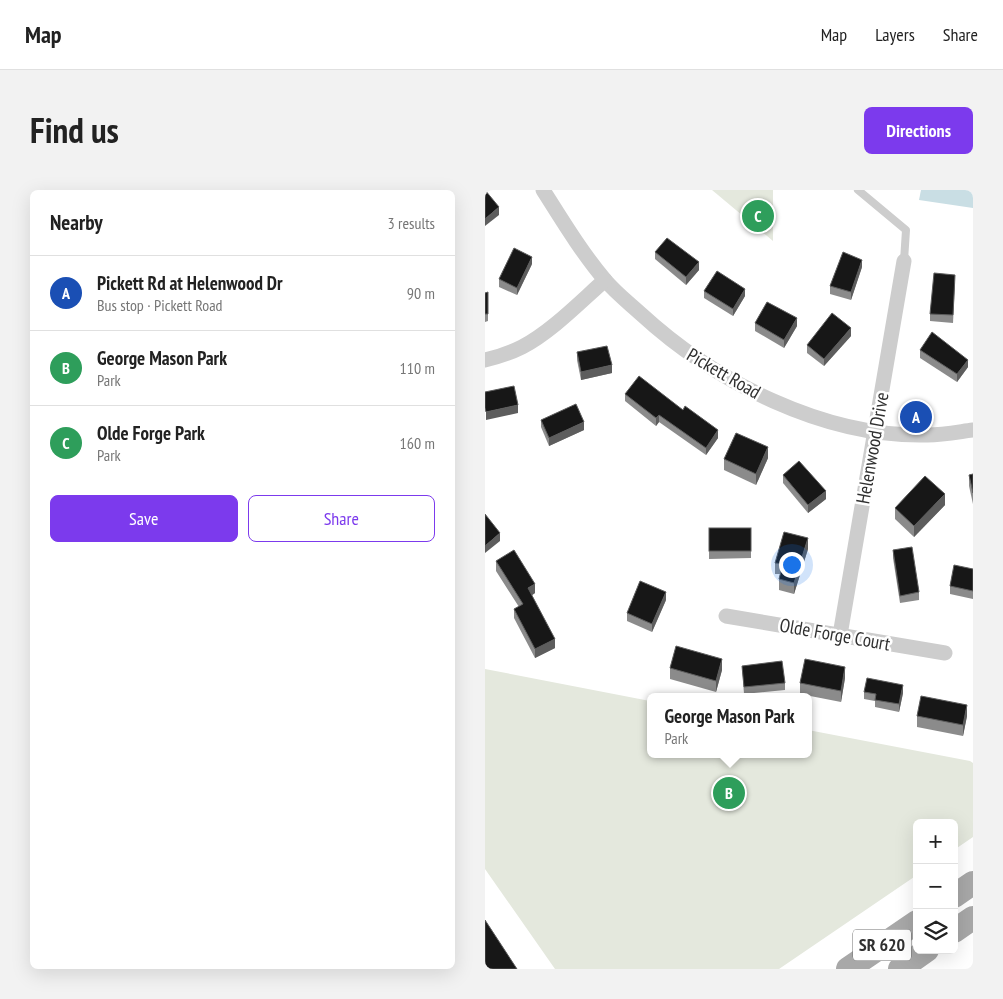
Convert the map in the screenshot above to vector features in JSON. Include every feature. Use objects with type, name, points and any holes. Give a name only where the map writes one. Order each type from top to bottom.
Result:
[{"type":"main road","points":[[958,893],[973,883]]},
{"type":"main road","points":[[958,928],[973,918]]},
{"type":"main road","name":"SR 620","points":[[848,969],[913,925]]},
{"type":"main road","name":"SR 620","points":[[900,969],[921,954]]},
{"type":"street","name":"Pickett Road","points":[[543,190],[605,280],[659,331],[695,358],[738,384],[764,398],[808,414],[874,431],[927,435],[973,430]]},
{"type":"street","name":"Helenwood Drive","points":[[841,635],[904,261]]},
{"type":"street","points":[[485,360],[504,355],[539,337],[605,280]]},
{"type":"street","name":"Olde Forge Court","points":[[726,616],[945,653]]},
{"type":"lane","points":[[858,190],[906,230],[904,261]]},
{"type":"shaded area","points":[[712,190],[773,190],[773,241]]},
{"type":"shaded area","points":[[921,190],[973,190],[973,208],[919,200]]},
{"type":"shaded area","points":[[485,669],[647,700],[647,758],[812,758],[812,731],[973,763],[973,837],[958,847],[958,819],[913,819],[913,878],[779,969],[555,969],[485,869]]},
{"type":"building","points":[[485,190],[499,207],[485,219]]},
{"type":"building","points":[[667,238],[699,262],[686,277],[655,252]]},
{"type":"building","points":[[514,248],[532,257],[517,288],[499,279]]},
{"type":"building","points":[[843,252],[862,260],[851,292],[830,286]]},
{"type":"building","points":[[717,271],[745,289],[733,309],[704,291]]},
{"type":"building","points":[[934,273],[955,275],[953,315],[930,314]]},
{"type":"building","points":[[488,292],[488,314],[485,314],[485,293]]},
{"type":"building","points":[[767,302],[797,318],[784,340],[755,323]]},
{"type":"building","points":[[832,313],[851,328],[824,359],[807,345]]},
{"type":"building","points":[[932,332],[968,360],[957,374],[920,350]]},
{"type":"building","points":[[607,346],[612,365],[581,372],[577,352]]},
{"type":"building","points":[[639,376],[683,410],[685,406],[718,430],[706,448],[659,415],[656,418],[625,394]]},
{"type":"building","points":[[514,386],[518,405],[486,412],[485,392]]},
{"type":"building","points":[[576,404],[584,422],[549,438],[541,420]]},
{"type":"building","points":[[736,433],[768,447],[756,474],[724,459]]},
{"type":"building","points":[[799,461],[826,491],[808,505],[783,475]]},
{"type":"building","points":[[973,474],[973,493],[969,475]]},
{"type":"building","points":[[925,476],[945,494],[914,526],[895,508]]},
{"type":"building","points":[[485,514],[500,533],[485,546]]},
{"type":"building","points":[[709,528],[751,528],[751,551],[709,551]]},
{"type":"building","points":[[784,532],[808,538],[794,583],[779,579],[783,564],[775,563]]},
{"type":"building","points":[[912,547],[919,592],[900,596],[893,550]]},
{"type":"building","points":[[514,550],[535,584],[528,588],[555,639],[535,649],[514,609],[523,604],[496,561]]},
{"type":"building","points":[[954,565],[973,569],[973,591],[950,586]]},
{"type":"building","points":[[640,581],[666,592],[652,624],[627,613]]},
{"type":"building","points":[[676,646],[722,659],[716,681],[670,668]]},
{"type":"building","points":[[805,659],[845,667],[841,691],[800,683]]},
{"type":"building","points":[[782,661],[785,683],[744,687],[742,666]]},
{"type":"building","points":[[867,678],[903,685],[899,704],[875,700],[876,694],[864,692]]},
{"type":"building","points":[[921,696],[967,705],[963,725],[917,716]]},
{"type":"building","points":[[485,920],[517,969],[488,969],[485,965]]},
{"type":"place","name":"Olde Forge Park","points":[[758,216]]},
{"type":"place","name":"Pickett Rd at Helenwood Dr","points":[[916,417]]},
{"type":"place","name":"George Mason Park","points":[[729,793]]}]
